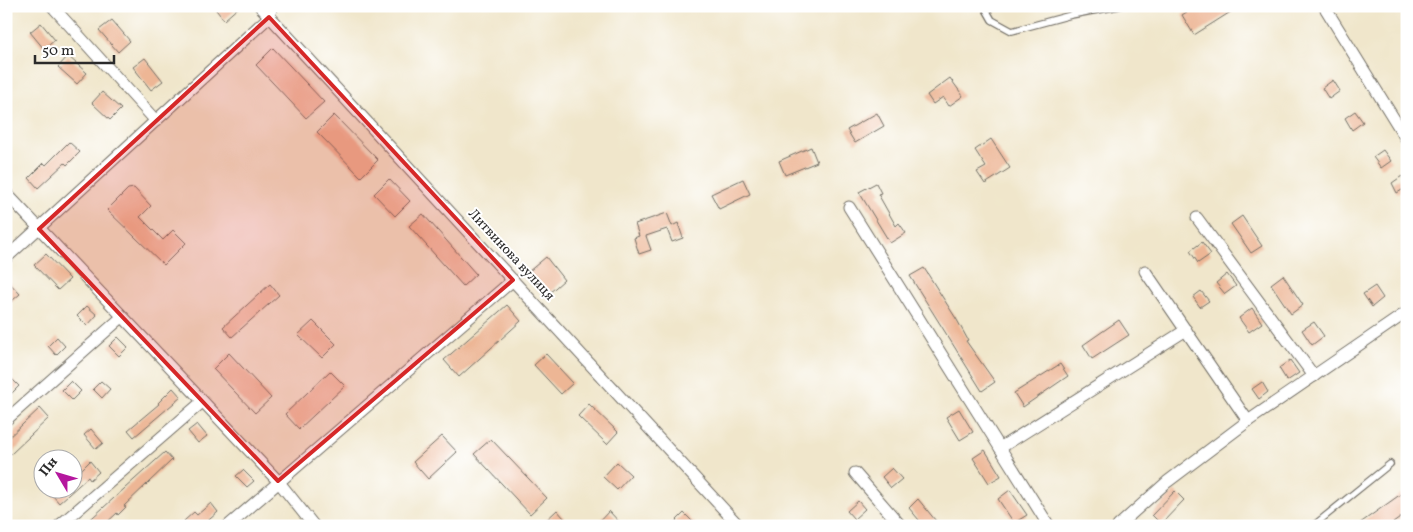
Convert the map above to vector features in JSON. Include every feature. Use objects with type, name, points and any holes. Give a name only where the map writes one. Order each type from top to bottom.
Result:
[{"type":"street","points":[[52,6],[156,121]]},
{"type":"street","name":"Литвинова вулиця","points":[[260,6],[271,11],[513,280],[739,526]]},
{"type":"street","points":[[1324,6],[1407,140]]},
{"type":"street","points":[[6,258],[156,121],[271,11]]},
{"type":"street","points":[[6,193],[278,481],[314,526]]},
{"type":"street","points":[[849,207],[1048,526]]},
{"type":"street","points":[[1197,218],[1314,376]]},
{"type":"street","points":[[1145,270],[1248,421]]},
{"type":"street","points":[[228,526],[513,280]]},
{"type":"street","points":[[1118,526],[1167,482],[1248,421],[1407,312]]},
{"type":"street","points":[[6,420],[122,317]]},
{"type":"street","points":[[1000,448],[1186,330]]},
{"type":"street","points":[[59,526],[202,402]]},
{"type":"street","points":[[855,473],[901,526]]},
{"type":"lane","points":[[984,6],[992,20],[1012,31],[1071,15],[1119,6]]},
{"type":"lane","points":[[1313,526],[1390,464]]},
{"type":"highlighted area","points":[[269,17],[513,280],[278,481],[39,229]]},
{"type":"building","points":[[213,6],[240,6],[224,20]]},
{"type":"building","points":[[1196,6],[1240,6],[1194,35],[1182,15]]},
{"type":"building","points":[[112,20],[130,41],[118,52],[99,30]]},
{"type":"building","points":[[41,23],[55,40],[44,49],[30,32]]},
{"type":"building","points":[[273,48],[324,102],[306,118],[256,65]]},
{"type":"building","points":[[68,56],[87,73],[77,84],[58,67]]},
{"type":"building","points":[[145,58],[163,81],[151,90],[133,67]]},
{"type":"building","points":[[950,78],[963,96],[949,106],[943,97],[933,104],[927,95]]},
{"type":"building","points":[[1333,80],[1340,91],[1329,99],[1322,88]]},
{"type":"building","points":[[102,92],[121,109],[110,120],[92,103]]},
{"type":"building","points":[[1355,111],[1363,122],[1352,130],[1345,118]]},
{"type":"building","points":[[877,113],[884,126],[855,143],[847,130]]},
{"type":"building","points":[[334,115],[378,160],[361,177],[317,132]]},
{"type":"building","points":[[991,139],[1010,168],[985,184],[977,172],[986,167],[975,150]]},
{"type":"building","points":[[69,142],[80,152],[38,188],[29,178],[44,163],[46,165]]},
{"type":"building","points":[[811,147],[817,162],[785,175],[779,161]]},
{"type":"building","points":[[1383,150],[1391,161],[1381,168],[1373,157]]},
{"type":"building","points":[[1402,176],[1407,187],[1397,193],[1392,183]]},
{"type":"building","points":[[389,179],[410,201],[395,216],[374,194]]},
{"type":"building","points":[[743,179],[750,194],[719,209],[711,194]]},
{"type":"building","points":[[876,183],[881,193],[878,194],[896,226],[899,223],[906,233],[890,243],[859,192]]},
{"type":"building","points":[[134,188],[151,206],[140,217],[163,240],[173,230],[186,243],[164,265],[107,210],[128,189]]},
{"type":"building","points":[[667,213],[672,226],[678,223],[683,238],[672,242],[667,229],[646,236],[651,250],[639,254],[634,238],[639,236],[635,224]]},
{"type":"building","points":[[423,214],[476,274],[463,286],[409,226]]},
{"type":"building","points":[[1242,216],[1262,246],[1251,253],[1231,224]]},
{"type":"building","points":[[1202,242],[1211,254],[1198,263],[1190,251]]},
{"type":"building","points":[[46,254],[70,279],[58,290],[34,265]]},
{"type":"building","points":[[546,257],[564,280],[547,295],[528,272]]},
{"type":"building","points":[[924,268],[957,320],[968,340],[966,341],[995,382],[982,391],[910,276]]},
{"type":"building","points":[[1227,274],[1236,286],[1225,294],[1216,283]]},
{"type":"building","points":[[1283,275],[1303,305],[1291,314],[1271,284]]},
{"type":"building","points":[[6,279],[20,294],[6,306]]},
{"type":"building","points":[[270,284],[279,295],[232,337],[223,327]]},
{"type":"building","points":[[1375,286],[1383,298],[1372,307],[1363,294]]},
{"type":"building","points":[[1201,291],[1209,301],[1200,307],[1193,297]]},
{"type":"building","points":[[507,305],[521,321],[459,377],[444,360]]},
{"type":"building","points":[[87,306],[97,315],[87,326],[77,316]]},
{"type":"building","points":[[1252,308],[1262,323],[1249,332],[1239,318]]},
{"type":"building","points":[[1119,320],[1129,335],[1092,359],[1083,345]]},
{"type":"building","points":[[313,321],[336,344],[322,358],[298,335]]},
{"type":"building","points":[[1314,322],[1324,336],[1312,345],[1302,330]]},
{"type":"building","points":[[57,337],[65,346],[56,355],[48,346]]},
{"type":"building","points":[[118,337],[128,347],[119,356],[109,346]]},
{"type":"building","points":[[229,353],[271,398],[255,413],[213,369]]},
{"type":"building","points":[[546,354],[573,383],[561,394],[534,365]]},
{"type":"building","points":[[1290,360],[1299,373],[1287,381],[1279,368]]},
{"type":"building","points":[[1060,364],[1068,376],[1023,407],[1014,393]]},
{"type":"building","points":[[330,371],[345,386],[299,429],[285,414]]},
{"type":"building","points":[[11,378],[19,386],[6,399],[6,383]]},
{"type":"building","points":[[71,381],[81,391],[72,400],[62,390]]},
{"type":"building","points":[[101,381],[110,389],[102,398],[93,389]]},
{"type":"building","points":[[1262,382],[1268,392],[1259,399],[1252,389]]},
{"type":"building","points":[[173,388],[181,397],[134,437],[128,430],[159,404]]},
{"type":"building","points":[[589,404],[618,432],[607,444],[578,416]]},
{"type":"building","points":[[40,408],[49,418],[11,454],[6,449],[6,440]]},
{"type":"building","points":[[959,409],[973,432],[960,440],[946,417]]},
{"type":"building","points":[[197,424],[207,436],[198,443],[188,431]]},
{"type":"building","points":[[91,429],[103,443],[96,449],[84,435]]},
{"type":"building","points":[[442,436],[457,452],[428,479],[413,462]]},
{"type":"building","points":[[491,439],[547,498],[530,514],[474,454]]},
{"type":"building","points":[[985,450],[1001,476],[989,483],[973,458]]},
{"type":"building","points":[[165,452],[172,460],[124,506],[126,507],[118,515],[117,513],[103,526],[83,526]]},
{"type":"building","points":[[90,461],[99,472],[90,480],[88,477],[82,482],[82,469]]},
{"type":"building","points":[[617,462],[631,475],[617,490],[603,477]]},
{"type":"building","points":[[892,468],[902,479],[891,488],[882,477]]},
{"type":"building","points":[[243,470],[254,481],[247,487],[236,476]]},
{"type":"building","points":[[1010,490],[1027,515],[1014,523],[998,499]]},
{"type":"building","points":[[1175,491],[1184,500],[1161,524],[1152,515]]},
{"type":"building","points":[[1401,494],[1407,502],[1407,513],[1389,526],[1356,526]]},
{"type":"building","points":[[918,499],[940,526],[924,526],[909,508]]},
{"type":"building","points":[[858,501],[865,509],[854,519],[847,511]]},
{"type":"building","points":[[211,503],[218,512],[202,526],[189,526],[184,521],[194,512],[197,515]]},
{"type":"building","points":[[557,510],[571,526],[540,526]]},
{"type":"building","points":[[609,511],[623,526],[595,526]]},
{"type":"building","points":[[684,513],[697,526],[671,526]]}]
